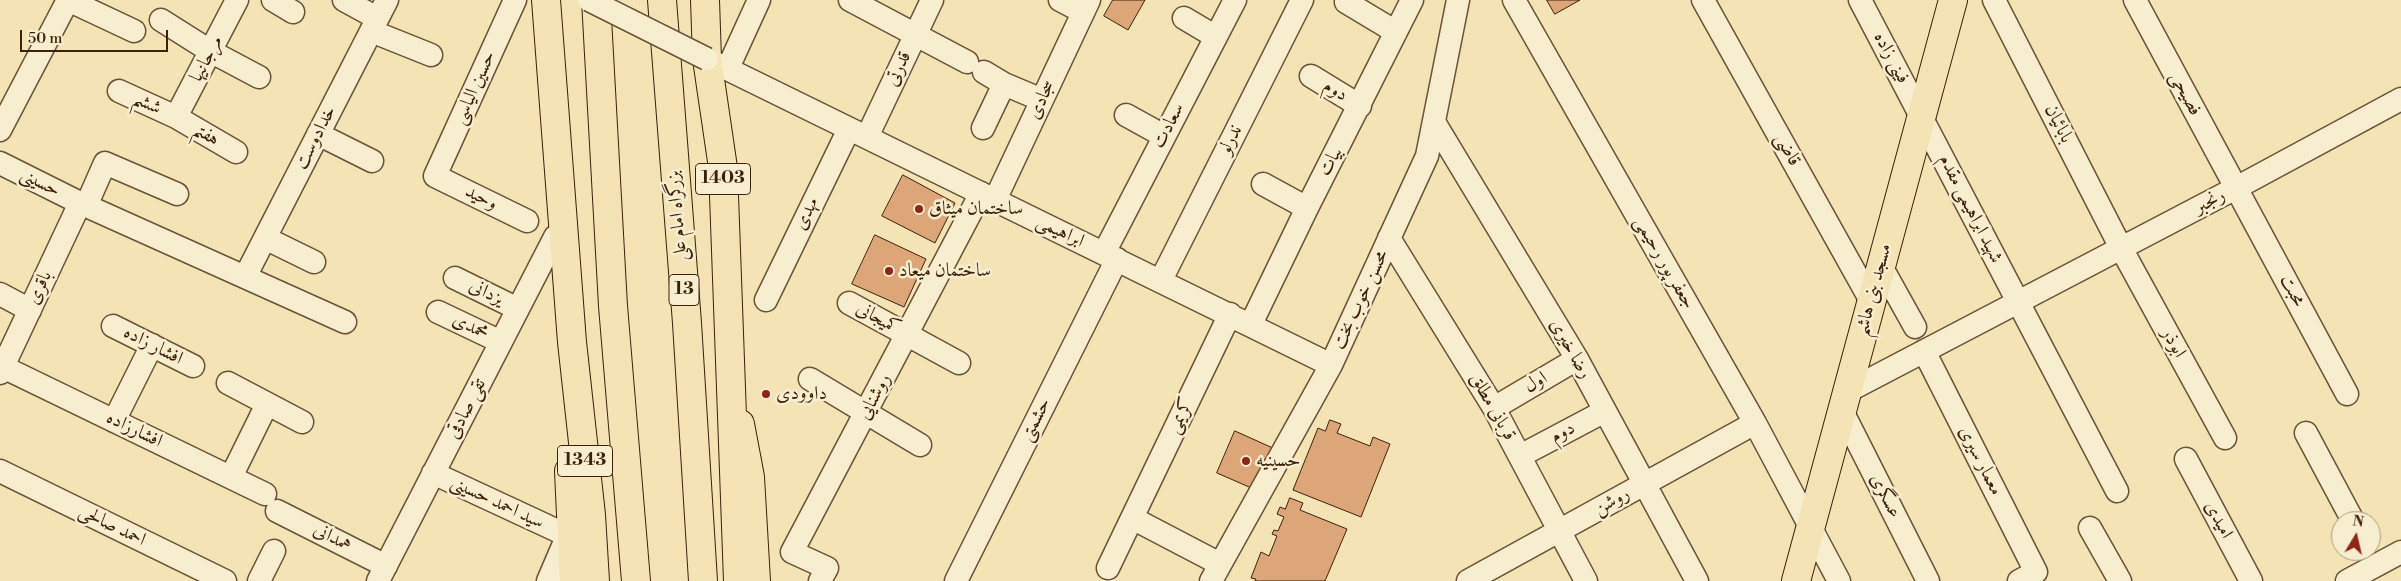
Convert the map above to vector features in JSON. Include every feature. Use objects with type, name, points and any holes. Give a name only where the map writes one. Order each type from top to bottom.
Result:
[{"type":"main road","points":[[546,0],[572,342]]},
{"type":"main road","points":[[596,0],[613,306],[636,581]]},
{"type":"main road","name":"بزرگراه امام علی","points":[[662,0],[687,323],[703,581]]},
{"type":"main road","name":"1403","points":[[705,0],[718,64],[728,359]]},
{"type":"main road","name":"مسجد بنی هاشم","points":[[1796,581],[1953,0]]},
{"type":"main road","name":"1343","points":[[572,342],[568,448],[574,581]]},
{"type":"main road","name":"1343","points":[[572,342],[591,515],[595,581]]},
{"type":"main road","points":[[728,359],[738,581]]},
{"type":"main road","points":[[728,359],[750,477],[756,581]]},
{"type":"street","points":[[0,130],[68,0],[134,31]]},
{"type":"street","name":"مرجانیها","points":[[176,117],[237,0]]},
{"type":"street","points":[[273,0],[293,12]]},
{"type":"street","points":[[344,0],[378,16],[431,55]]},
{"type":"street","name":"حسین الیاسی","points":[[435,176],[515,0]]},
{"type":"street","name":"ابراهیمی","points":[[589,0],[988,197],[1252,324],[1331,365]]},
{"type":"street","points":[[718,64],[759,0]]},
{"type":"street","points":[[850,0],[976,67],[1004,84],[1042,100]]},
{"type":"street","name":"قدرتی","points":[[858,133],[915,34],[932,0]]},
{"type":"street","points":[[1060,0],[1086,6]]},
{"type":"street","name":"سعادت","points":[[1110,256],[1164,136],[1235,0]]},
{"type":"street","name":"ندرلو","points":[[1161,280],[1302,0]]},
{"type":"street","name":"بیات","points":[[1252,324],[1307,208],[1412,0]]},
{"type":"street","name":"محسن خوب بخت","points":[[1216,573],[1331,365],[1427,156],[1458,0]]},
{"type":"street","name":"جعفر پور رحیمی","points":[[1514,0],[1755,423],[1839,581]]},
{"type":"street","name":"قاضی","points":[[1703,0],[1871,301]]},
{"type":"street","name":"فینی زاده","points":[[1860,0],[1922,116]]},
{"type":"street","name":"بابائیان","points":[[1994,0],[2121,248]]},
{"type":"street","name":"فصیحی","points":[[2135,0],[2236,188]]},
{"type":"street","points":[[1346,2],[1396,32]]},
{"type":"street","name":"سجادی","points":[[988,197],[1042,100],[1086,6]]},
{"type":"street","name":"خدادوست","points":[[245,277],[378,16]]},
{"type":"street","points":[[1184,18],[1216,37]]},
{"type":"street","points":[[161,20],[210,51],[259,78]]},
{"type":"street","name":"دوم","points":[[1311,76],[1360,106]]},
{"type":"street","points":[[983,128],[1004,84]]},
{"type":"street","name":"ششم","points":[[119,91],[176,117]]},
{"type":"street","name":"رنجبر","points":[[1845,401],[1924,351],[2236,188],[2401,99]]},
{"type":"street","points":[[1126,115],[1164,136]]},
{"type":"street","name":"شهید ابراهیمی مقدم","points":[[1922,116],[2018,302]]},
{"type":"street","name":"هفتم","points":[[176,117],[236,152]]},
{"type":"street","name":"رضا خیری","points":[[1434,122],[1577,358],[1698,581]]},
{"type":"street","name":"مهدی","points":[[766,300],[858,133]]},
{"type":"street","points":[[318,134],[372,162]]},
{"type":"street","name":"حسینی","points":[[0,163],[83,204]]},
{"type":"street","name":"باقری","points":[[1,370],[105,163],[176,194]]},
{"type":"street","name":"وحید","points":[[435,176],[527,221]]},
{"type":"street","points":[[1264,184],[1307,208]]},
{"type":"street","name":"محبت","points":[[2236,188],[2347,394]]},
{"type":"street","name":"روشنایی","points":[[820,581],[827,568],[792,552],[907,336],[988,197]]},
{"type":"street","points":[[83,204],[345,322]]},
{"type":"street","name":"تقی صادقی","points":[[382,573],[555,237]]},
{"type":"street","points":[[265,238],[314,262]]},
{"type":"street","name":"قربانی مطلق","points":[[1389,238],[1494,408],[1586,581]]},
{"type":"street","name":"ابوذر","points":[[2121,248],[2225,438]]},
{"type":"street","name":"حشمتی","points":[[956,581],[1110,256]]},
{"type":"street","points":[[1881,266],[1915,327]]},
{"type":"street","name":"یزدانی","points":[[455,278],[518,309]]},
{"type":"street","points":[[0,294],[30,310]]},
{"type":"street","points":[[2018,302],[2117,491]]},
{"type":"street","name":"کمیجانی","points":[[848,303],[959,363]]},
{"type":"street","name":"محمدی","points":[[438,312],[501,342]]},
{"type":"street","name":"کریمی","points":[[1108,568],[1230,314]]},
{"type":"street","name":"افشار زاده","points":[[113,326],[194,366]]},
{"type":"street","points":[[114,421],[152,345]]},
{"type":"street","name":"معمار سیری","points":[[1924,351],[2028,577]]},
{"type":"street","name":"اول","points":[[1494,408],[1577,358]]},
{"type":"street","name":"افشارزاده","points":[[1,370],[231,477],[271,502]]},
{"type":"street","points":[[810,379],[920,445]]},
{"type":"street","points":[[228,383],[302,422]]},
{"type":"street","name":"عسگری","points":[[1845,401],[1928,581]]},
{"type":"street","points":[[231,477],[267,404]]},
{"type":"street","name":"دوم","points":[[1520,456],[1605,411]]},
{"type":"street","name":"روشن","points":[[1468,581],[1755,423]]},
{"type":"street","points":[[2306,433],[2348,511]]},
{"type":"street","name":"امیدی","points":[[2186,459],[2251,581]]},
{"type":"street","name":"احمد صالحی","points":[[0,471],[225,581]]},
{"type":"street","name":"سید احمد حسینی","points":[[433,474],[562,539],[548,581]]},
{"type":"street","name":"همدانی","points":[[271,502],[382,573]]},
{"type":"street","points":[[1132,518],[1216,573]]},
{"type":"street","points":[[2090,528],[2120,581]]},
{"type":"street","points":[[259,581],[274,551]]},
{"type":"street","points":[[2347,581],[2401,552]]},
{"type":"building","points":[[1113,0],[1145,0],[1128,30],[1104,16]]},
{"type":"building","points":[[1547,0],[1580,0],[1555,14]]},
{"type":"building","name":"ساختمان میثاق","points":[[903,175],[955,203],[935,243],[882,216]]},
{"type":"building","name":"ساختمان میعاد","points":[[875,235],[926,259],[904,307],[852,284]]},
{"type":"building","points":[[1330,420],[1341,424],[1337,433],[1370,446],[1373,437],[1390,444],[1361,517],[1293,490],[1318,428],[1325,431]]},
{"type":"building","name":"حسینیه","points":[[1235,431],[1275,449],[1256,490],[1217,473]]},
{"type":"building","points":[[1290,498],[1303,503],[1300,510],[1347,529],[1325,581],[1255,581],[1256,579],[1251,578],[1261,552],[1269,556],[1277,536],[1272,534],[1274,530],[1278,531],[1284,517],[1277,514],[1280,507],[1285,509]]},
{"type":"place","name":"ساختمان میثاق","points":[[919,209]]},
{"type":"place","name":"ساختمان میعاد","points":[[889,271]]},
{"type":"place","name":"داوودی","points":[[766,394]]},
{"type":"place","name":"حسینیه","points":[[1246,461]]}]
